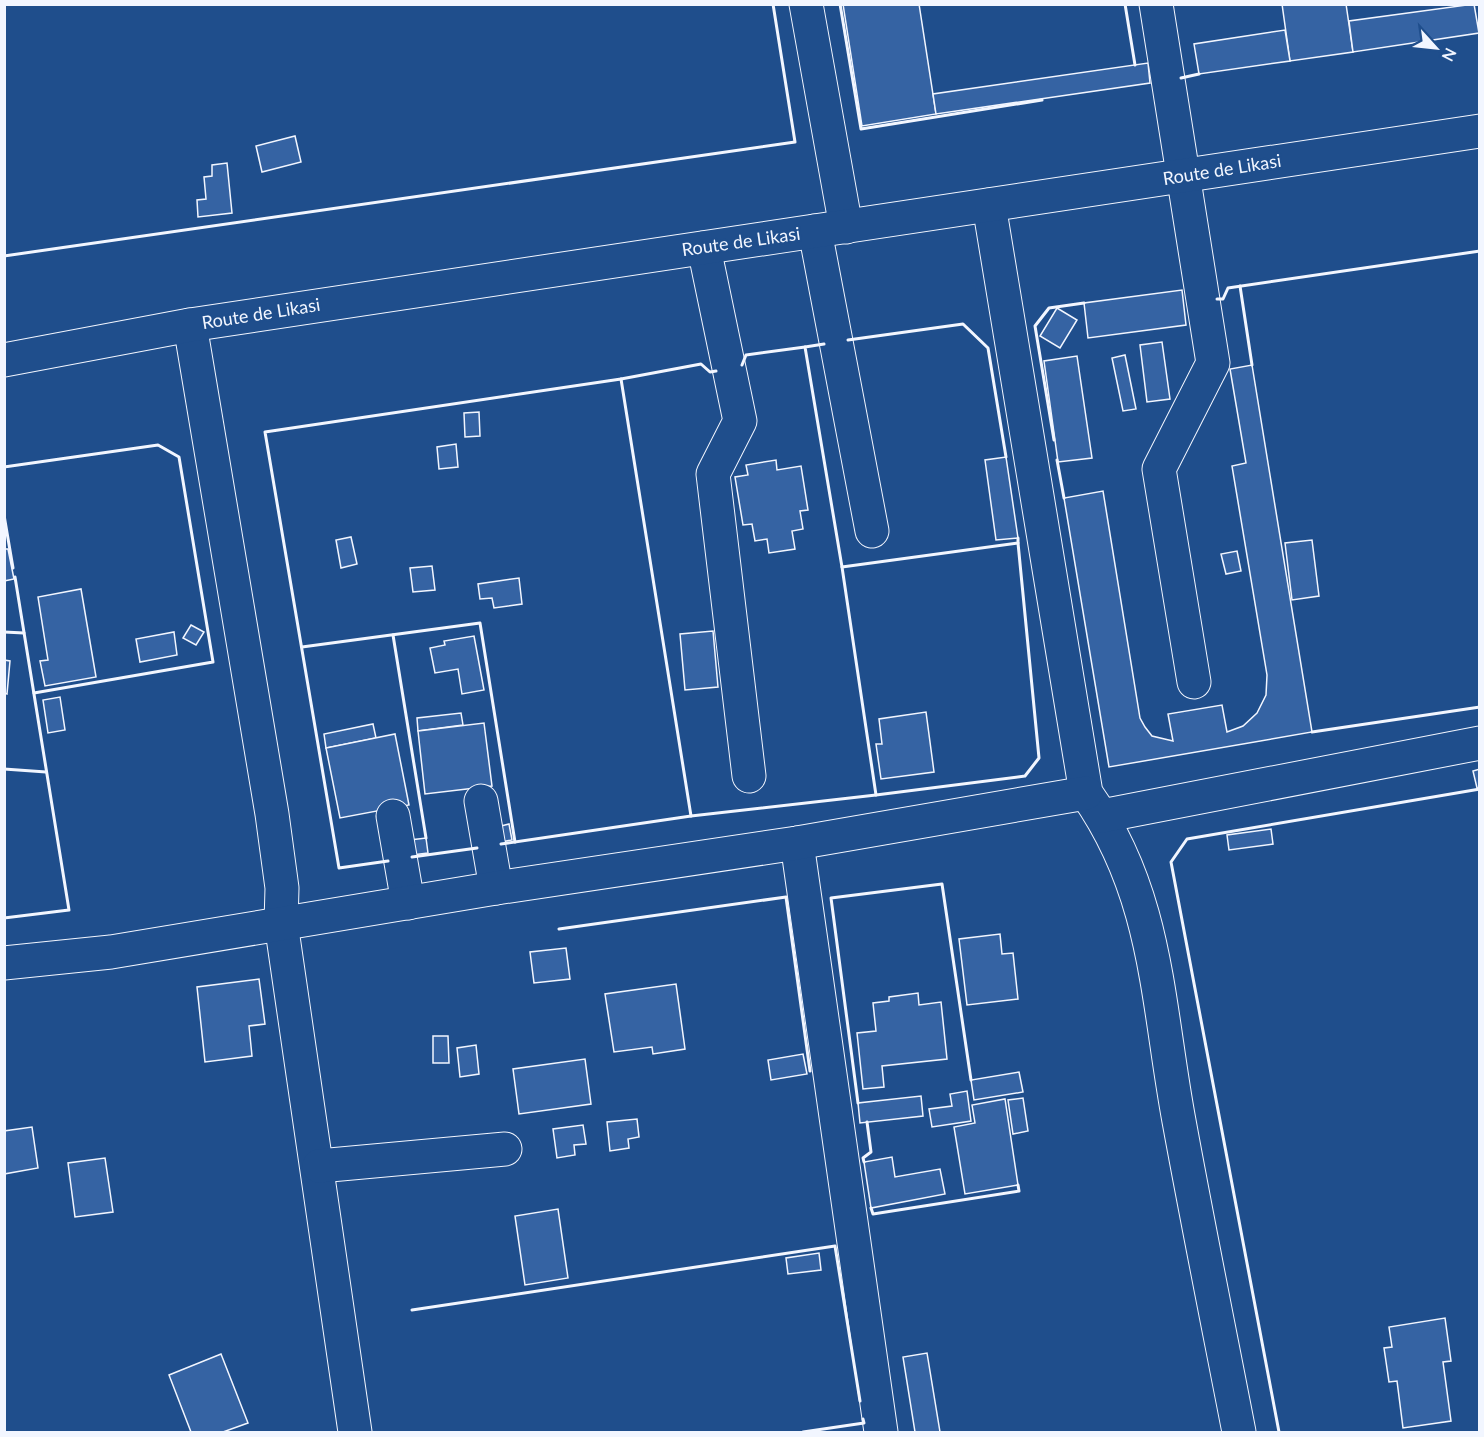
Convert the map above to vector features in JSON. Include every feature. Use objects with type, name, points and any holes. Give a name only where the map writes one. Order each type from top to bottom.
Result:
[{"type":"main road","points":[[806,4],[846,227]]},
{"type":"main road","points":[[1156,4],[1213,363],[1158,469],[1194,682]]},
{"type":"main road","name":"Route de Likasi","points":[[4,360],[190,325],[1479,131]]},
{"type":"main road","points":[[989,206],[1094,805],[1126,862],[1146,922],[1178,1118],[1239,1432]]},
{"type":"main road","points":[[815,231],[872,531]]},
{"type":"main road","points":[[705,248],[740,421],[713,474],[749,776]]},
{"type":"main road","points":[[190,325],[267,781],[282,888],[281,923],[319,1166],[355,1432]]},
{"type":"main road","points":[[4,963],[111,952],[496,888],[796,843],[1094,805],[1479,743]]},
{"type":"main road","points":[[482,801],[496,888]]},
{"type":"main road","points":[[393,816],[408,903]]},
{"type":"main road","points":[[796,843],[881,1432]]},
{"type":"main road","points":[[319,1166],[505,1149]]},
{"type":"building","points":[[843,4],[919,4],[936,114],[862,126]]},
{"type":"building","points":[[1282,4],[1346,4],[1353,52],[1290,61]]},
{"type":"building","points":[[1474,4],[1479,33],[1353,52],[1349,21]]},
{"type":"building","points":[[1285,30],[1290,61],[1199,74],[1194,44]]},
{"type":"building","points":[[1148,63],[1150,83],[936,114],[933,94]]},
{"type":"building","points":[[295,136],[301,162],[262,172],[256,146]]},
{"type":"building","points":[[227,163],[232,213],[198,217],[197,200],[206,199],[204,177],[212,176],[212,165]]},
{"type":"building","points":[[1182,290],[1186,325],[1088,338],[1084,303]]},
{"type":"building","points":[[1057,308],[1077,320],[1060,348],[1040,336]]},
{"type":"building","points":[[1162,342],[1170,399],[1147,402],[1140,345]]},
{"type":"building","points":[[1125,355],[1136,409],[1123,411],[1112,358]]},
{"type":"building","points":[[1077,356],[1092,458],[1058,462],[1044,361]]},
{"type":"building","points":[[1252,365],[1312,732],[1109,767],[1064,498],[1103,491],[1140,718],[1152,736],[1173,741],[1168,714],[1222,705],[1227,732],[1243,726],[1257,713],[1266,695],[1267,675],[1232,466],[1246,463],[1230,369]]},
{"type":"building","points":[[479,412],[480,436],[465,437],[464,413]]},
{"type":"building","points":[[456,444],[458,467],[439,469],[437,447]]},
{"type":"building","points":[[1006,457],[1018,538],[996,540],[985,460]]},
{"type":"building","points":[[776,460],[777,470],[801,466],[808,510],[800,511],[803,529],[792,531],[795,549],[769,553],[767,539],[755,541],[752,524],[743,525],[735,477],[748,475],[746,465]]},
{"type":"building","points":[[351,537],[357,564],[341,568],[336,540]]},
{"type":"building","points":[[1312,540],[1319,596],[1292,600],[1285,543]]},
{"type":"building","points":[[4,549],[8,549],[14,579],[4,581]]},
{"type":"building","points":[[1237,551],[1241,571],[1226,574],[1221,554]]},
{"type":"building","points":[[432,566],[435,590],[413,592],[410,568]]},
{"type":"building","points":[[519,578],[522,604],[494,608],[492,598],[480,599],[478,584]]},
{"type":"building","points":[[81,589],[96,677],[45,686],[40,661],[48,660],[38,597]]},
{"type":"building","points":[[191,625],[204,632],[196,645],[183,638]]},
{"type":"building","points":[[713,631],[718,687],[685,690],[680,634]]},
{"type":"building","points":[[174,632],[177,655],[140,662],[136,639]]},
{"type":"building","points":[[474,636],[484,690],[462,694],[458,669],[435,673],[430,648],[445,645],[444,641]]},
{"type":"building","points":[[4,660],[10,661],[7,694],[4,693]]},
{"type":"building","points":[[60,697],[65,730],[48,733],[43,700]]},
{"type":"building","points":[[926,712],[934,772],[881,779],[876,744],[882,744],[879,719]]},
{"type":"building","points":[[461,713],[463,725],[418,731],[417,718]]},
{"type":"building","points":[[484,723],[492,786],[425,794],[418,731]]},
{"type":"building","points":[[373,724],[376,738],[326,748],[324,734]]},
{"type":"building","points":[[395,734],[409,805],[340,818],[326,748]]},
{"type":"building","points":[[1480,769],[1480,788],[1477,788],[1473,771]]},
{"type":"building","points":[[509,824],[512,840],[501,842],[497,827]]},
{"type":"building","points":[[1271,829],[1273,844],[1229,850],[1227,835]]},
{"type":"building","points":[[426,838],[428,853],[412,855],[410,840]]},
{"type":"building","points":[[1000,934],[1002,954],[1013,953],[1018,999],[967,1005],[959,939]]},
{"type":"building","points":[[566,948],[570,979],[534,983],[530,952]]},
{"type":"building","points":[[259,979],[265,1024],[249,1026],[252,1056],[205,1062],[197,987]]},
{"type":"building","points":[[676,984],[685,1049],[653,1054],[652,1047],[614,1052],[605,994]]},
{"type":"building","points":[[918,993],[919,1005],[941,1002],[947,1059],[882,1066],[884,1087],[863,1089],[857,1033],[876,1031],[873,1003],[889,1001],[889,997]]},
{"type":"building","points":[[433,1036],[448,1036],[449,1063],[433,1063]]},
{"type":"building","points":[[476,1045],[479,1074],[460,1077],[457,1048]]},
{"type":"building","points":[[803,1054],[807,1074],[771,1080],[768,1060]]},
{"type":"building","points":[[585,1059],[591,1104],[519,1114],[513,1069]]},
{"type":"building","points":[[1019,1072],[1023,1092],[974,1100],[971,1080]]},
{"type":"building","points":[[967,1091],[971,1121],[932,1127],[929,1109],[952,1106],[950,1094]]},
{"type":"building","points":[[921,1096],[923,1116],[860,1123],[858,1103]]},
{"type":"building","points":[[1023,1098],[1028,1131],[1013,1134],[1008,1100]]},
{"type":"building","points":[[1005,1099],[1018,1185],[965,1194],[954,1127],[975,1123],[972,1105]]},
{"type":"building","points":[[637,1119],[639,1137],[628,1139],[629,1148],[610,1151],[607,1122]]},
{"type":"building","points":[[583,1125],[586,1144],[574,1145],[575,1155],[557,1158],[553,1129]]},
{"type":"building","points":[[32,1127],[38,1168],[4,1174],[4,1131]]},
{"type":"building","points":[[892,1157],[895,1177],[940,1169],[945,1194],[871,1208],[864,1162]]},
{"type":"building","points":[[105,1158],[113,1212],[75,1217],[68,1163]]},
{"type":"building","points":[[558,1209],[568,1278],[525,1285],[515,1216]]},
{"type":"building","points":[[819,1253],[821,1270],[788,1274],[786,1258]]},
{"type":"building","points":[[1445,1318],[1451,1361],[1443,1362],[1451,1421],[1403,1428],[1397,1381],[1389,1382],[1384,1348],[1392,1347],[1389,1327]]},
{"type":"building","points":[[927,1353],[940,1432],[915,1432],[903,1357]]},
{"type":"building","points":[[221,1354],[248,1423],[223,1432],[191,1432],[169,1375]]},
{"type":"wall","points":[[4,256],[795,142],[773,4]]},
{"type":"wall","points":[[840,4],[861,129],[1042,100]]},
{"type":"wall","points":[[1125,4],[1135,65]]},
{"type":"wall","points":[[1181,78],[1199,74]]},
{"type":"wall","points":[[1217,299],[1223,299],[1228,288],[1480,251]]},
{"type":"wall","points":[[1240,286],[1252,365]]},
{"type":"wall","points":[[1054,440],[1035,326],[1049,308],[1084,303]]},
{"type":"wall","points":[[848,340],[963,324],[988,348],[1006,457]]},
{"type":"wall","points":[[824,344],[805,347],[842,567],[1018,543],[1018,538]]},
{"type":"wall","points":[[742,365],[746,355],[805,347]]},
{"type":"wall","points":[[716,371],[710,372],[701,364],[621,379],[691,816],[876,795]]},
{"type":"wall","points":[[388,861],[339,868],[265,432],[621,379]]},
{"type":"wall","points":[[4,467],[158,445],[179,457],[213,662],[34,693]]},
{"type":"wall","points":[[1057,460],[1064,498]]},
{"type":"wall","points":[[4,515],[13,568]]},
{"type":"wall","points":[[842,567],[876,795],[1025,776],[1039,758],[1018,543]]},
{"type":"wall","points":[[4,918],[69,910],[15,577]]},
{"type":"wall","points":[[302,647],[480,623],[515,842]]},
{"type":"wall","points":[[4,632],[24,633]]},
{"type":"wall","points":[[393,635],[426,838]]},
{"type":"wall","points":[[1312,732],[1480,707]]},
{"type":"wall","points":[[4,769],[46,772]]},
{"type":"wall","points":[[1279,1432],[1171,862],[1187,839],[1480,789]]},
{"type":"wall","points":[[501,844],[691,816]]},
{"type":"wall","points":[[412,857],[477,848]]},
{"type":"wall","points":[[858,1103],[831,898],[942,884],[971,1080]]},
{"type":"wall","points":[[559,929],[786,897],[810,1071]]},
{"type":"wall","points":[[864,1162],[863,1158],[871,1152],[867,1122]]},
{"type":"wall","points":[[871,1208],[873,1214],[1019,1191],[1018,1185]]},
{"type":"wall","points":[[412,1310],[835,1246],[860,1401]]},
{"type":"wall","points":[[803,1432],[864,1423],[863,1419]]}]
